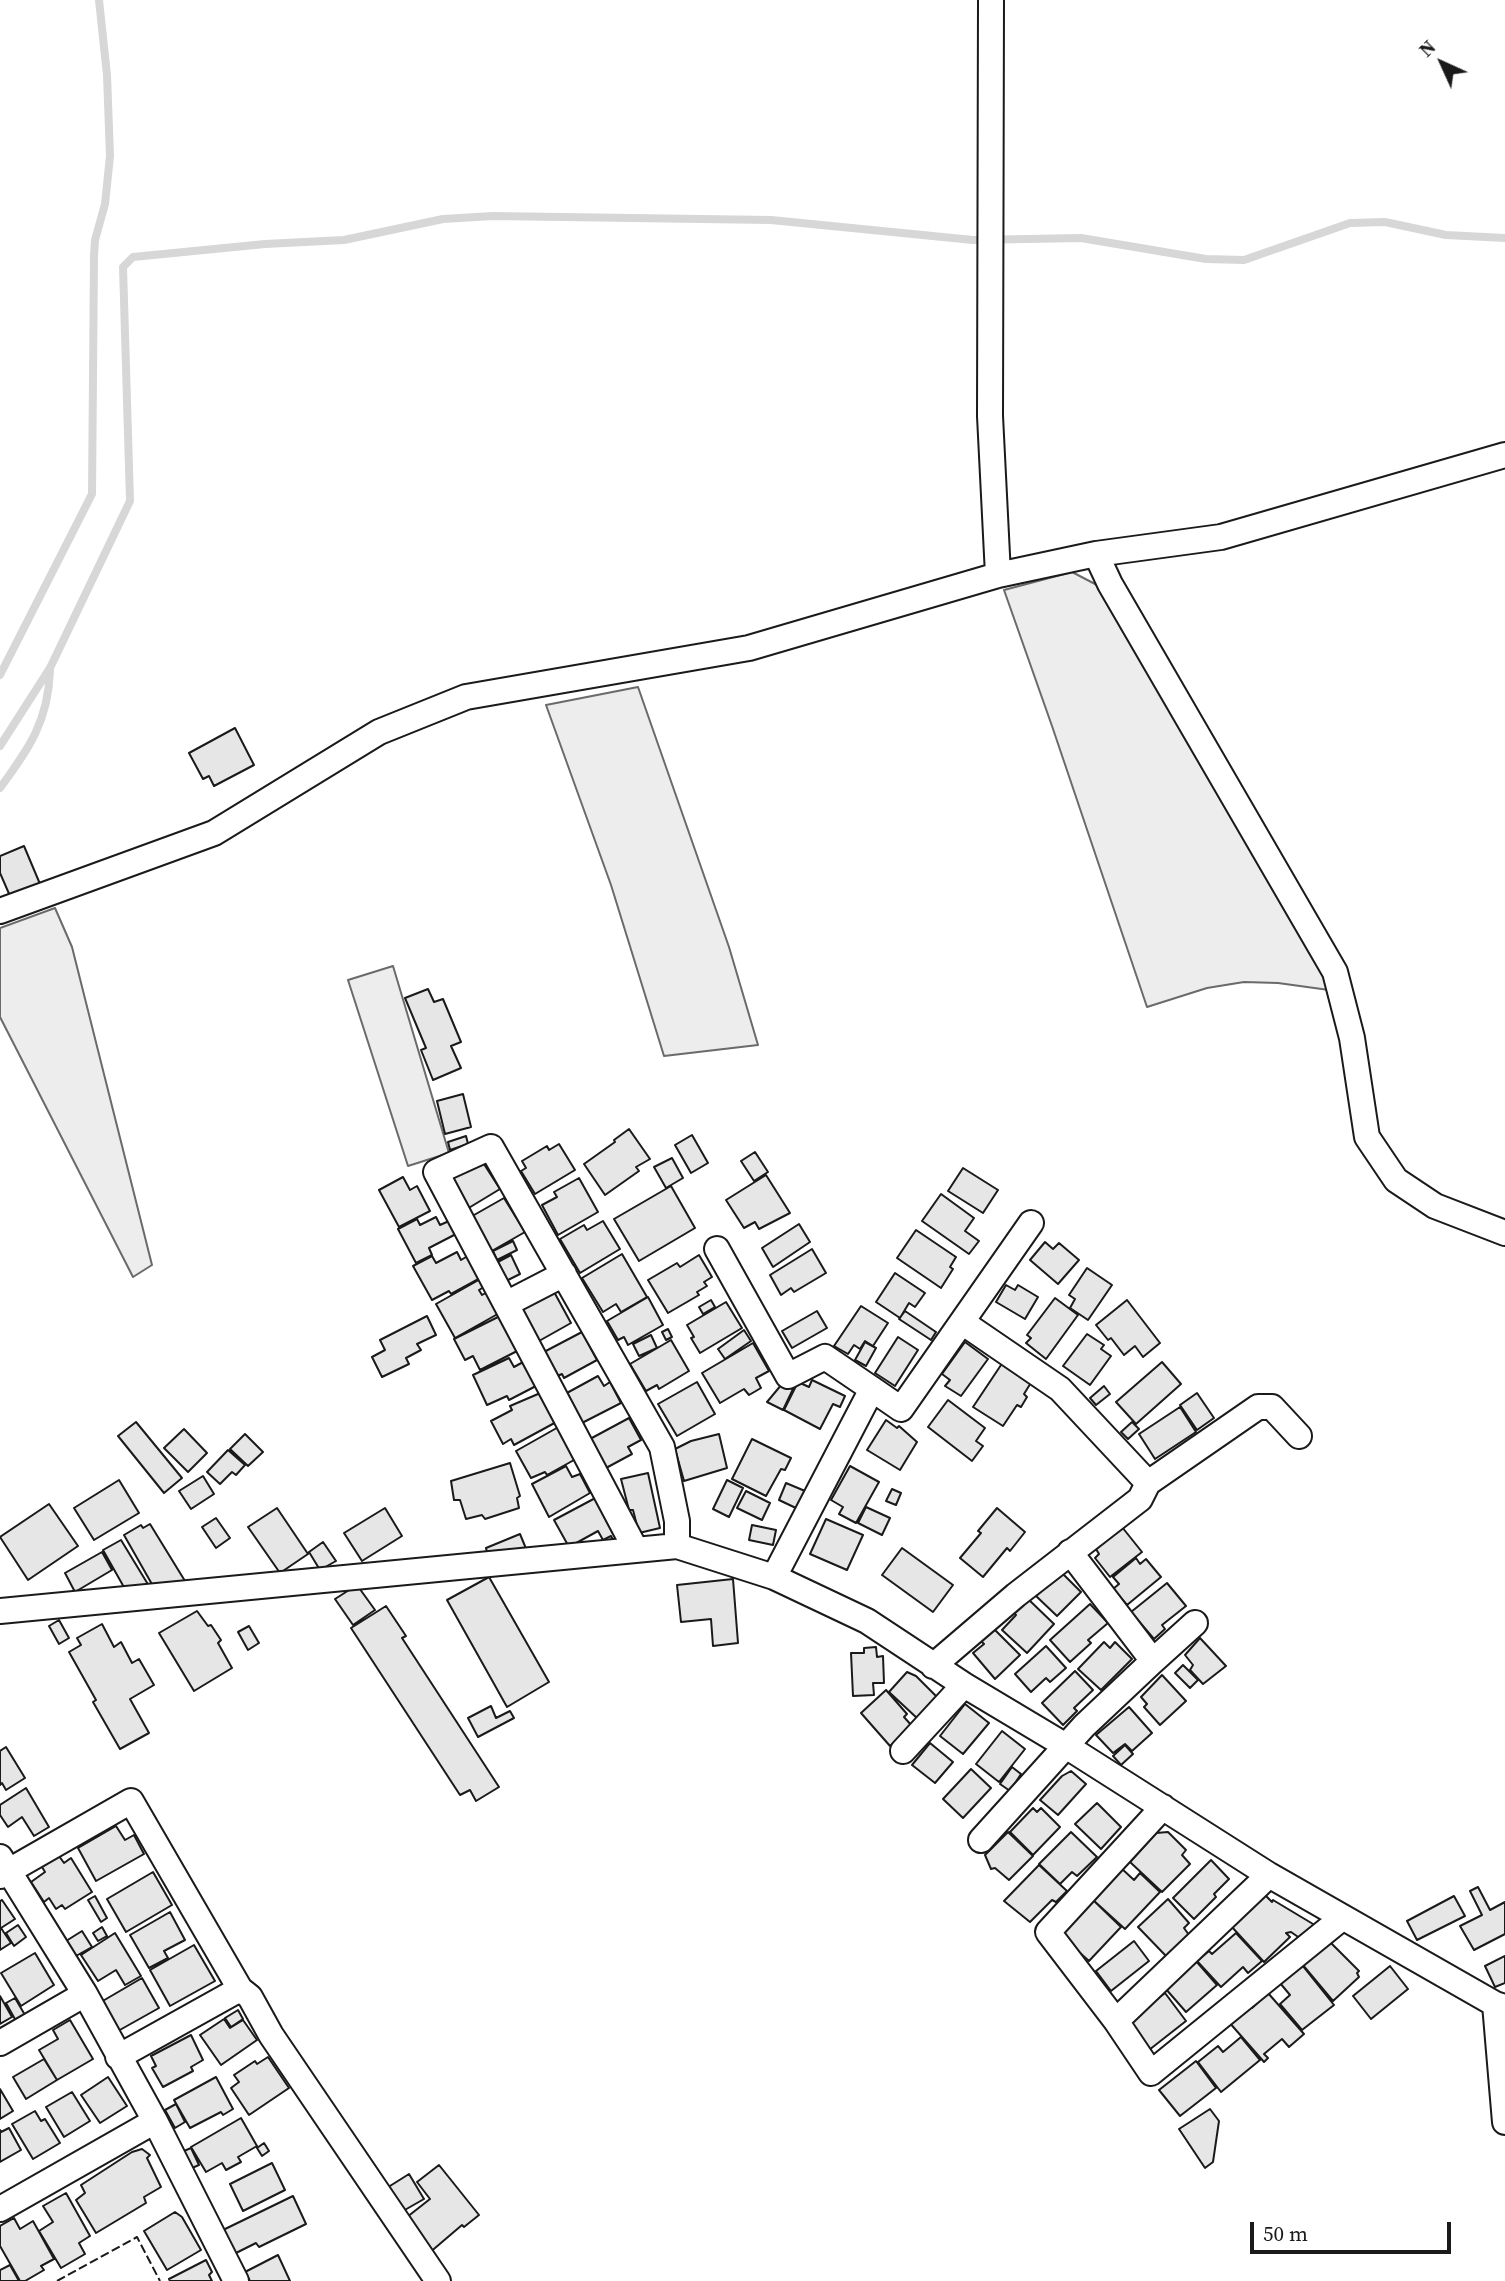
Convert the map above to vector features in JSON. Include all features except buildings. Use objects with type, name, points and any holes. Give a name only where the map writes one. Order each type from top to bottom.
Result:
[{"type":"street","points":[[991,0],[990,416],[998,575]]},
{"type":"street","points":[[0,911],[214,833],[379,732],[466,697],[749,648],[998,575],[1096,554],[1221,537],[1505,455]]},
{"type":"street","points":[[1096,554],[1123,607],[1335,972],[1352,1038],[1367,1137],[1396,1180],[1435,1206],[1505,1233]]},
{"type":"street","points":[[636,1550],[436,1172],[491,1147],[662,1447],[677,1521],[677,1546]]},
{"type":"street","points":[[717,1250],[788,1376],[825,1357],[901,1409],[1031,1223]]},
{"type":"street","points":[[506,1304],[564,1274]]},
{"type":"street","points":[[962,1322],[1060,1389],[1148,1483]]},
{"type":"street","points":[[774,1577],[872,1389]]},
{"type":"street","points":[[933,1665],[1070,1552],[1140,1499],[1148,1483],[1258,1407],[1272,1407],[1299,1436]]},
{"type":"street","points":[[0,1611],[677,1546],[774,1577],[867,1621],[964,1685],[1164,1807],[1269,1875],[1500,2006],[1505,2122]]},
{"type":"street","points":[[1070,1552],[1153,1661]]},
{"type":"street","points":[[981,1840],[1084,1726],[1195,1623]]},
{"type":"street","points":[[903,1751],[964,1685]]},
{"type":"street","points":[[236,2281],[155,2121],[85,1994],[3,1868],[131,1801],[240,1989],[250,1997],[271,2035],[438,2281]]},
{"type":"street","points":[[1164,1807],[1048,1932],[1116,2021],[1151,2073],[1342,1918]]},
{"type":"street","points":[[1116,2021],[1269,1875]]},
{"type":"street","points":[[118,2057],[240,1989]]},
{"type":"street","points":[[0,2043],[85,1994]]},
{"type":"street","points":[[0,2209],[155,2121]]},
{"type":"shaded area","points":[[1072,572],[1097,585],[1323,974],[1329,990],[1278,983],[1244,982],[1207,988],[1147,1007],[1004,590]]},
{"type":"shaded area","points":[[638,687],[729,947],[758,1045],[664,1056],[611,885],[546,705]]},
{"type":"shaded area","points":[[55,908],[72,947],[152,1265],[133,1277],[0,1017],[0,928]]},
{"type":"shaded area","points":[[393,966],[449,1153],[408,1166],[348,980]]},
{"type":"waterway","points":[[0,675],[92,494],[94,256],[95,240],[105,204],[110,156],[107,75],[99,0]]},
{"type":"waterway","points":[[0,746],[50,668],[130,501],[123,267],[133,257],[265,244],[344,240],[443,219],[493,216],[771,220],[973,240],[1081,238],[1206,259],[1244,260],[1350,223],[1385,222],[1446,235],[1505,238]]},
{"type":"waterway","points":[[0,788],[28,747],[41,720],[50,671]]},
{"type":"fence","points":[[57,2281],[137,2237],[160,2281]]}]
